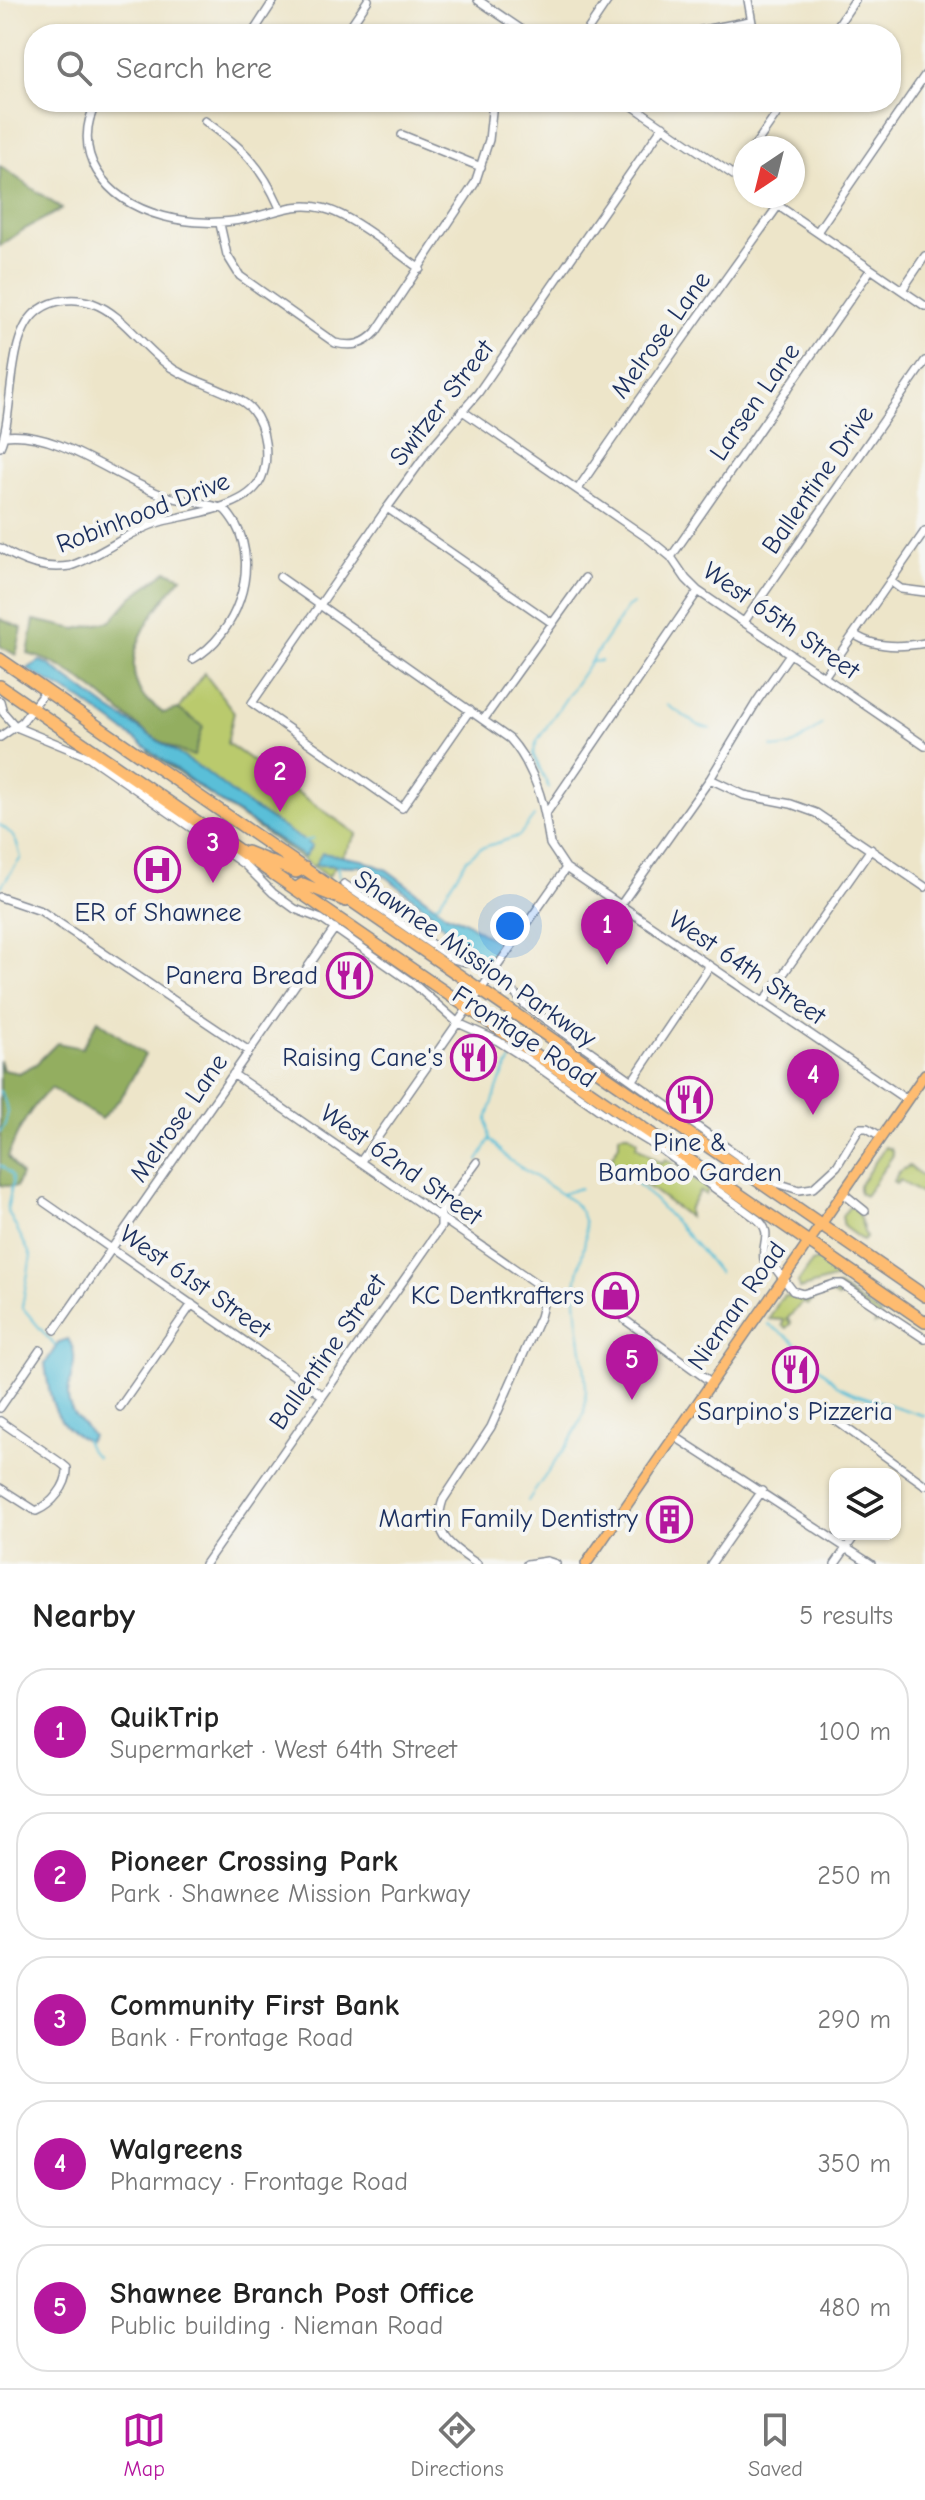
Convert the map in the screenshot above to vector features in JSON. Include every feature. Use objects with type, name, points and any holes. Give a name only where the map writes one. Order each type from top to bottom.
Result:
[{"type":"highway","name":"Shawnee Mission Parkway","points":[[0,659],[925,1296]]},
{"type":"highway","name":"Shawnee Mission Parkway","points":[[0,686],[925,1322]]},
{"type":"highway","points":[[234,847],[296,872],[305,868]]},
{"type":"highway","points":[[323,880],[344,884]]},
{"type":"highway","points":[[295,889],[303,884],[358,905]]},
{"type":"main road","name":"Nieman Road","points":[[586,1564],[925,1074]]},
{"type":"street","points":[[258,24],[274,0]]},
{"type":"street","points":[[352,24],[368,0]]},
{"type":"street","points":[[478,0],[513,24]]},
{"type":"street","points":[[592,24],[608,0]]},
{"type":"street","points":[[748,0],[751,24]]},
{"type":"street","points":[[839,24],[855,0]]},
{"type":"street","points":[[734,24],[750,21]]},
{"type":"street","points":[[901,110],[925,75]]},
{"type":"street","points":[[92,112],[88,146],[92,163],[108,187],[125,199],[158,214],[186,221],[220,224],[249,219],[280,208],[308,205],[339,214],[420,269]]},
{"type":"street","points":[[220,224],[227,255],[240,276],[335,343],[354,345],[364,342],[376,332],[467,198],[489,140],[492,112]]},
{"type":"street","points":[[642,112],[733,174]]},
{"type":"street","points":[[761,136],[778,112]]},
{"type":"street","points":[[817,232],[900,112]]},
{"type":"street","points":[[205,121],[256,163],[280,208]]},
{"type":"street","name":"Switzer Street","points":[[470,710],[402,808],[252,703],[387,508],[430,449],[464,412],[663,126]]},
{"type":"street","points":[[402,135],[481,167]]},
{"type":"street","name":"Melrose Lane","points":[[578,489],[681,339],[777,208]]},
{"type":"street","points":[[781,208],[925,306]]},
{"type":"street","points":[[902,290],[925,256]]},
{"type":"street","name":"Larsen Lane","points":[[671,557],[871,269]]},
{"type":"street","name":"Robinhood Drive","points":[[0,447],[5,436],[10,381],[30,319],[37,311],[56,302],[74,300],[92,303],[115,317],[171,368],[234,397],[253,411],[262,432],[266,461],[259,483],[245,497],[163,521],[70,566],[56,568],[31,564],[0,548]]},
{"type":"street","name":"Ballentine Drive","points":[[744,622],[925,361]]},
{"type":"street","name":"West 65th Street","points":[[464,412],[671,557],[698,591],[925,746]]},
{"type":"street","points":[[5,436],[29,437],[67,450],[165,496],[217,507],[232,518],[241,535],[246,576],[228,623],[214,644],[193,659]]},
{"type":"street","points":[[163,521],[165,496]]},
{"type":"street","points":[[387,508],[552,623]]},
{"type":"street","points":[[824,677],[925,531]]},
{"type":"street","points":[[280,577],[510,739],[522,754],[541,798],[550,844],[566,868],[361,1161]]},
{"type":"street","points":[[484,719],[585,578]]},
{"type":"street","points":[[890,581],[901,589],[925,592]]},
{"type":"street","points":[[545,815],[698,591]]},
{"type":"street","points":[[854,634],[867,642],[879,644],[925,643]]},
{"type":"street","points":[[620,906],[710,779],[757,701],[790,654]]},
{"type":"street","points":[[0,737],[16,727],[46,690]]},
{"type":"street","points":[[0,701],[3,712],[16,727]]},
{"type":"street","name":"Frontage Road","points":[[16,727],[89,757],[245,865],[286,902],[335,928],[424,991],[446,1015],[498,1041],[659,1148],[757,1219],[768,1234],[764,1260],[783,1279]]},
{"type":"street","points":[[710,779],[744,795],[791,804],[816,813],[925,887]]},
{"type":"street","points":[[763,1003],[871,849]]},
{"type":"street","name":"West 64th Street","points":[[566,868],[907,1100]]},
{"type":"street","name":"Frontage Road","points":[[344,884],[453,959],[478,965],[492,974],[525,1005],[770,1178],[789,1188],[808,1190],[825,1180],[846,1155],[860,1128],[867,1128],[882,1137]]},
{"type":"street","points":[[286,902],[295,889]]},
{"type":"street","points":[[0,897],[41,911],[249,1051]]},
{"type":"street","name":"Melrose Lane","points":[[55,1330],[335,928]]},
{"type":"street","points":[[633,1080],[709,967]]},
{"type":"street","name":"West 62nd Street","points":[[233,1074],[534,1282],[543,1293],[540,1317],[504,1401],[440,1509],[442,1536],[477,1564]]},
{"type":"street","name":"Ballentine Street","points":[[205,1564],[441,1227],[441,1211],[477,1162]]},
{"type":"street","points":[[844,1194],[865,1211]]},
{"type":"street","name":"West 61st Street","points":[[44,1202],[322,1395]]},
{"type":"street","points":[[783,1279],[793,1291],[803,1294],[842,1284],[925,1339]]},
{"type":"street","points":[[891,1316],[900,1303]]},
{"type":"street","points":[[120,1407],[192,1304]]},
{"type":"street","points":[[625,1320],[711,1382]]},
{"type":"street","points":[[0,1408],[40,1350]]},
{"type":"street","points":[[824,1412],[925,1485]]},
{"type":"street","points":[[0,1421],[67,1468],[68,1478],[47,1506],[36,1511],[0,1488]]},
{"type":"street","points":[[674,1436],[871,1564]]},
{"type":"street","points":[[711,1564],[762,1491]]},
{"type":"street","points":[[835,1564],[852,1540]]},
{"type":"street","points":[[527,1564],[547,1561],[556,1564]]},
{"type":"green space","points":[[0,166],[62,209],[0,246]]},
{"type":"green space","points":[[167,571],[182,577],[161,602],[143,632],[136,648],[136,680],[143,696],[163,713],[178,709],[203,726],[194,756],[150,735],[73,674],[28,654],[34,620],[76,629],[111,621],[132,597]]},
{"type":"green space","points":[[0,619],[22,628],[16,655],[0,646]]},
{"type":"green space","points":[[204,673],[234,712],[227,743],[357,834],[328,877],[148,752]]},
{"type":"green space","points":[[98,1020],[145,1055],[121,1098],[101,1119],[51,1088],[25,1120],[8,1157],[21,1175],[16,1187],[0,1185],[0,1060],[3,1070],[19,1073],[36,1064],[57,1043],[82,1048]]},
{"type":"green space","points":[[629,1134],[638,1141],[636,1146],[661,1163],[666,1159],[708,1189],[706,1195],[700,1191],[688,1210],[689,1217],[611,1159],[619,1144],[619,1135]]},
{"type":"green space","points":[[885,1147],[891,1149],[893,1155],[865,1196],[859,1193],[859,1186]]},
{"type":"green space","points":[[909,1166],[925,1178],[925,1197],[900,1180],[896,1184],[893,1181],[899,1172]]},
{"type":"green space","points":[[850,1206],[857,1209],[866,1238],[863,1241],[844,1227],[842,1216]]},
{"type":"green space","points":[[828,1260],[890,1302],[890,1307],[886,1308],[846,1280],[836,1278],[799,1289],[798,1282],[812,1262]]},
{"type":"green space","points":[[838,1287],[880,1314],[881,1322],[875,1324],[878,1318],[843,1292],[838,1298],[826,1293],[807,1305],[803,1302],[787,1319],[791,1323],[786,1328],[782,1325],[784,1320],[769,1319],[785,1296],[807,1298]]},
{"type":"water","points":[[40,661],[312,846],[304,857],[219,801],[83,701],[27,669]]},
{"type":"water","points":[[322,853],[362,860],[387,870],[446,914],[464,921],[499,944],[488,961],[448,932],[433,914],[387,877],[360,866],[315,865]]},
{"type":"water","points":[[68,1339],[74,1354],[69,1403],[92,1436],[88,1441],[67,1428],[60,1419],[49,1388],[45,1364],[59,1342]]},
{"type":"waterway","points":[[549,788],[533,754],[537,741],[627,608],[633,604]]},
{"type":"waterway","points":[[590,662],[601,661]]},
{"type":"waterway","points":[[667,705],[710,729]]},
{"type":"waterway","points":[[772,747],[792,745],[822,724]]},
{"type":"waterway","points":[[435,905],[467,859],[481,848],[519,836],[534,816]]},
{"type":"waterway","points":[[0,825],[14,838],[21,858],[0,888]]},
{"type":"waterway","points":[[303,842],[313,839]]},
{"type":"waterway","points":[[337,865],[339,876]]},
{"type":"waterway","points":[[511,1060],[487,1119],[490,1139],[508,1159],[573,1202],[581,1212],[586,1232],[576,1289],[585,1373],[585,1405],[582,1418],[570,1439],[528,1501]]},
{"type":"waterway","points":[[0,1091],[7,1112],[0,1132]]},
{"type":"waterway","points":[[478,1161],[490,1139]]},
{"type":"waterway","points":[[613,1161],[668,1214],[719,1273]]},
{"type":"waterway","points":[[0,1165],[11,1174],[13,1181],[7,1210],[31,1256],[22,1307],[55,1346]]},
{"type":"waterway","points":[[562,1194],[580,1188]]},
{"type":"waterway","points":[[768,1324],[792,1340],[837,1385],[925,1416]]},
{"type":"waterway","points":[[85,1440],[97,1457]]},
{"type":"place","name":"Pioneer Crossing Park","points":[[280,812]]},
{"type":"place","name":"ER of Shawnee","points":[[158,870]]},
{"type":"place","name":"Community First Bank","points":[[213,883]]},
{"type":"place","name":"QuikTrip","points":[[607,965]]},
{"type":"place","name":"Panera Bread","points":[[349,976]]},
{"type":"place","name":"Raising Cane's","points":[[474,1058]]},
{"type":"place","name":"Pine & Bamboo Garden","points":[[690,1100]]},
{"type":"place","name":"Walgreens","points":[[813,1115]]},
{"type":"place","name":"KC Dentkrafters","points":[[615,1296]]},
{"type":"place","name":"Sarpino's Pizzeria","points":[[795,1369]]},
{"type":"place","name":"Shawnee Branch Post Office","points":[[632,1400]]},
{"type":"place","name":"Martin Family Dentistry","points":[[669,1519]]}]
